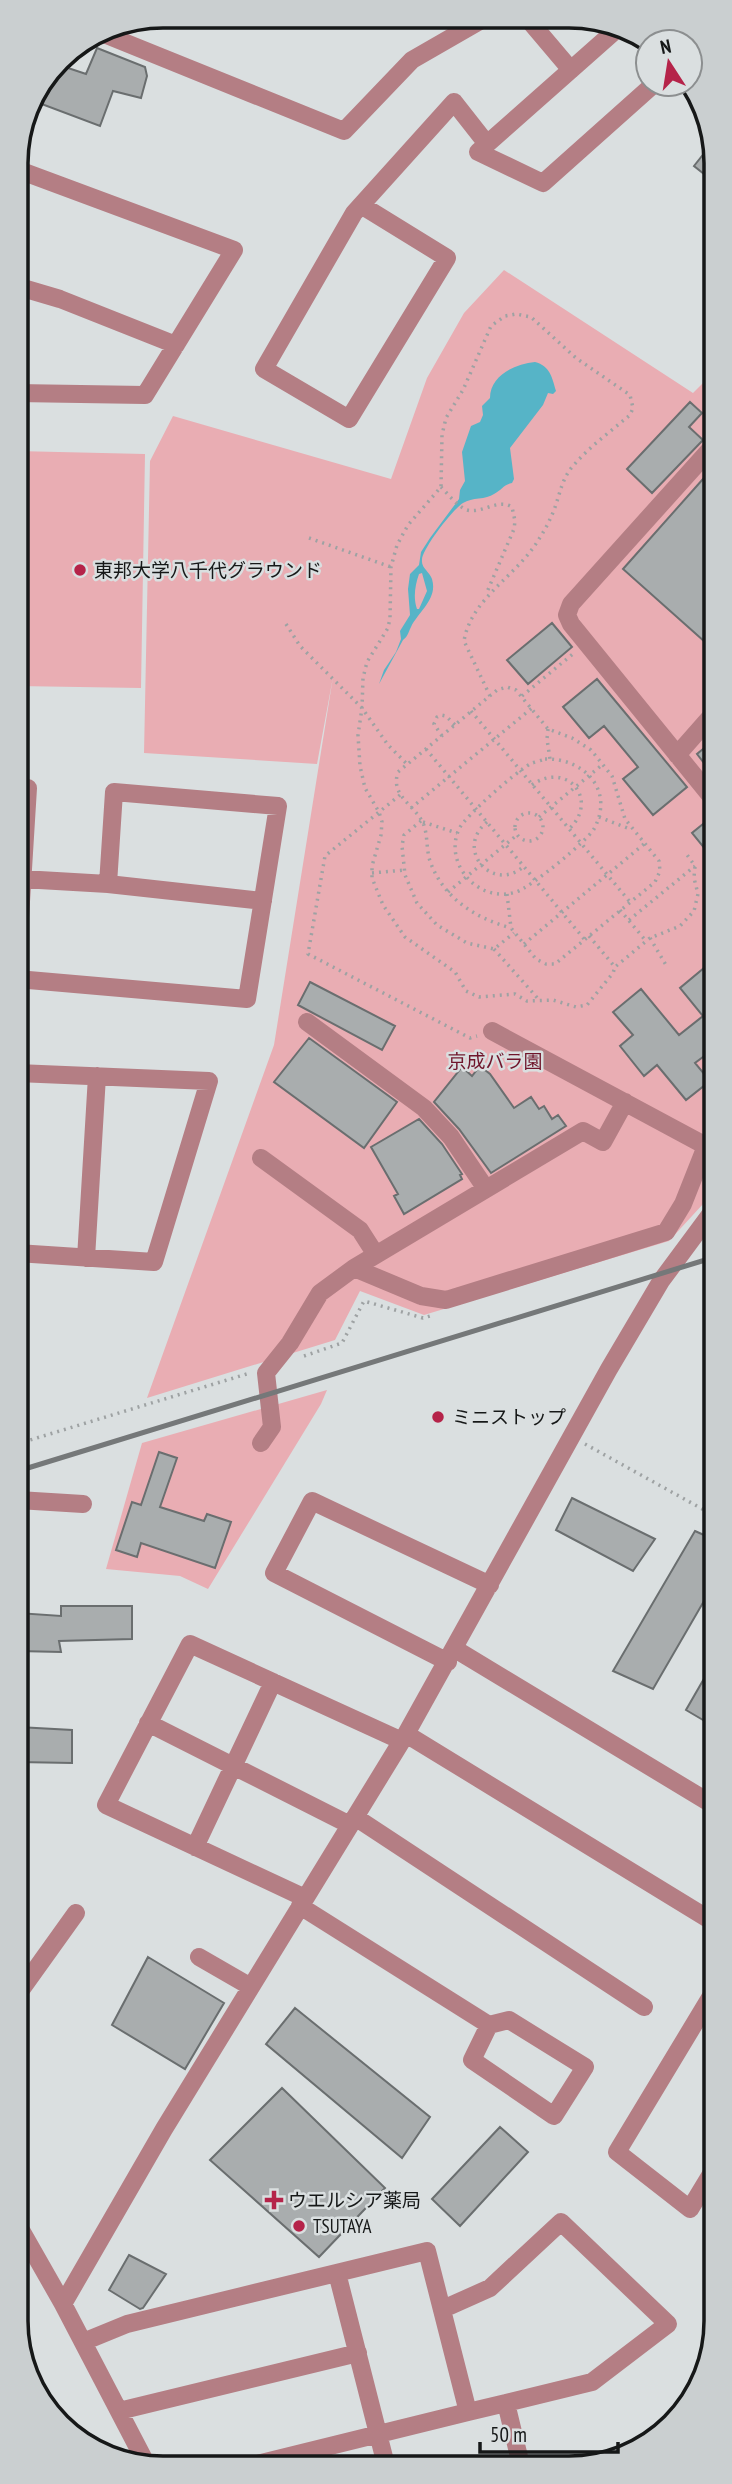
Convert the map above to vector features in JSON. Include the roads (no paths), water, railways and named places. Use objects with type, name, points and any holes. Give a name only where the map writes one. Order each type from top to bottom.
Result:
[{"type":"street","points":[[113,38],[344,131],[412,61],[468,28]]},
{"type":"street","points":[[535,28],[571,70]]},
{"type":"street","points":[[611,35],[478,152],[543,183],[638,98]]},
{"type":"street","points":[[361,205],[447,258],[349,419],[264,369],[354,213],[361,205],[454,103],[487,144]]},
{"type":"street","points":[[28,173],[234,250],[145,395],[28,393]]},
{"type":"street","points":[[28,290],[60,299],[176,345]]},
{"type":"street","points":[[704,456],[570,604],[567,615],[571,625],[704,788]]},
{"type":"street","points":[[677,755],[704,724]]},
{"type":"street","points":[[28,980],[247,999],[278,806],[114,792],[108,884]]},
{"type":"street","points":[[28,879],[108,884],[262,901]]},
{"type":"street","points":[[307,1023],[424,1108],[452,1137],[486,1189]]},
{"type":"street","points":[[492,1031],[625,1102],[704,1139]]},
{"type":"street","points":[[28,1073],[209,1081],[154,1262],[28,1254]]},
{"type":"street","points":[[86,1258],[97,1076]]},
{"type":"street","points":[[261,1443],[272,1427],[266,1373],[290,1343],[320,1293],[354,1268],[583,1131],[603,1142],[625,1102]]},
{"type":"street","points":[[354,1268],[421,1296],[446,1300],[666,1232],[683,1204],[704,1156]]},
{"type":"street","points":[[261,1158],[360,1230],[376,1255]]},
{"type":"street","points":[[63,2304],[164,2129],[404,1737],[661,1281],[704,1223]]},
{"type":"street","points":[[28,1501],[83,1504]]},
{"type":"street","points":[[490,1585],[312,1501],[274,1573],[451,1655],[704,1800]]},
{"type":"street","points":[[489,2025],[472,2060],[554,2116],[585,2067],[509,2020],[489,2025],[302,1902],[106,1805],[190,1644],[404,1737],[704,1916]]},
{"type":"street","points":[[195,1847],[273,1682]]},
{"type":"street","points":[[148,1724],[352,1821],[644,2007]]},
{"type":"street","points":[[28,1980],[76,1913]]},
{"type":"street","points":[[199,1957],[251,1987]]},
{"type":"street","points":[[704,2008],[618,2152],[690,2209],[704,2186]]},
{"type":"street","points":[[290,2456],[592,2382],[668,2324],[561,2222],[490,2288],[443,2309]]},
{"type":"street","points":[[83,2342],[127,2324],[427,2251],[468,2412]]},
{"type":"street","points":[[28,2257],[63,2304],[141,2454]]},
{"type":"street","points":[[337,2273],[384,2456]]},
{"type":"street","points":[[119,2411],[358,2353]]},
{"type":"street","points":[[506,2403],[519,2456]]},
{"type":"water","points":[[535,362],[547,369],[556,391],[553,394],[548,393],[543,405],[510,448],[514,479],[512,483],[491,496],[463,503],[427,547],[422,563],[432,579],[430,599],[414,621],[379,684],[384,670],[396,652],[401,639],[400,631],[410,615],[410,574],[419,565],[421,552],[430,538],[459,499],[465,481],[462,452],[471,426],[480,422],[483,415],[482,406],[490,398],[494,383],[499,377],[512,368]],"holes":[[[422,573],[427,591],[419,609],[417,609],[415,592],[419,574]]]},
{"type":"railway","points":[[28,1468],[704,1260]]},
{"type":"place","name":"東邦大学八千代グラウンド","points":[[80,570]]},
{"type":"place","name":"ミニストップ","points":[[438,1417]]},
{"type":"place","name":"ウエルシア薬局","points":[[274,2200]]},
{"type":"place","name":"TSUTAYA","points":[[299,2226]]},
{"type":"park label","name":"京成バラ園","points":[[495,1061]]}]
